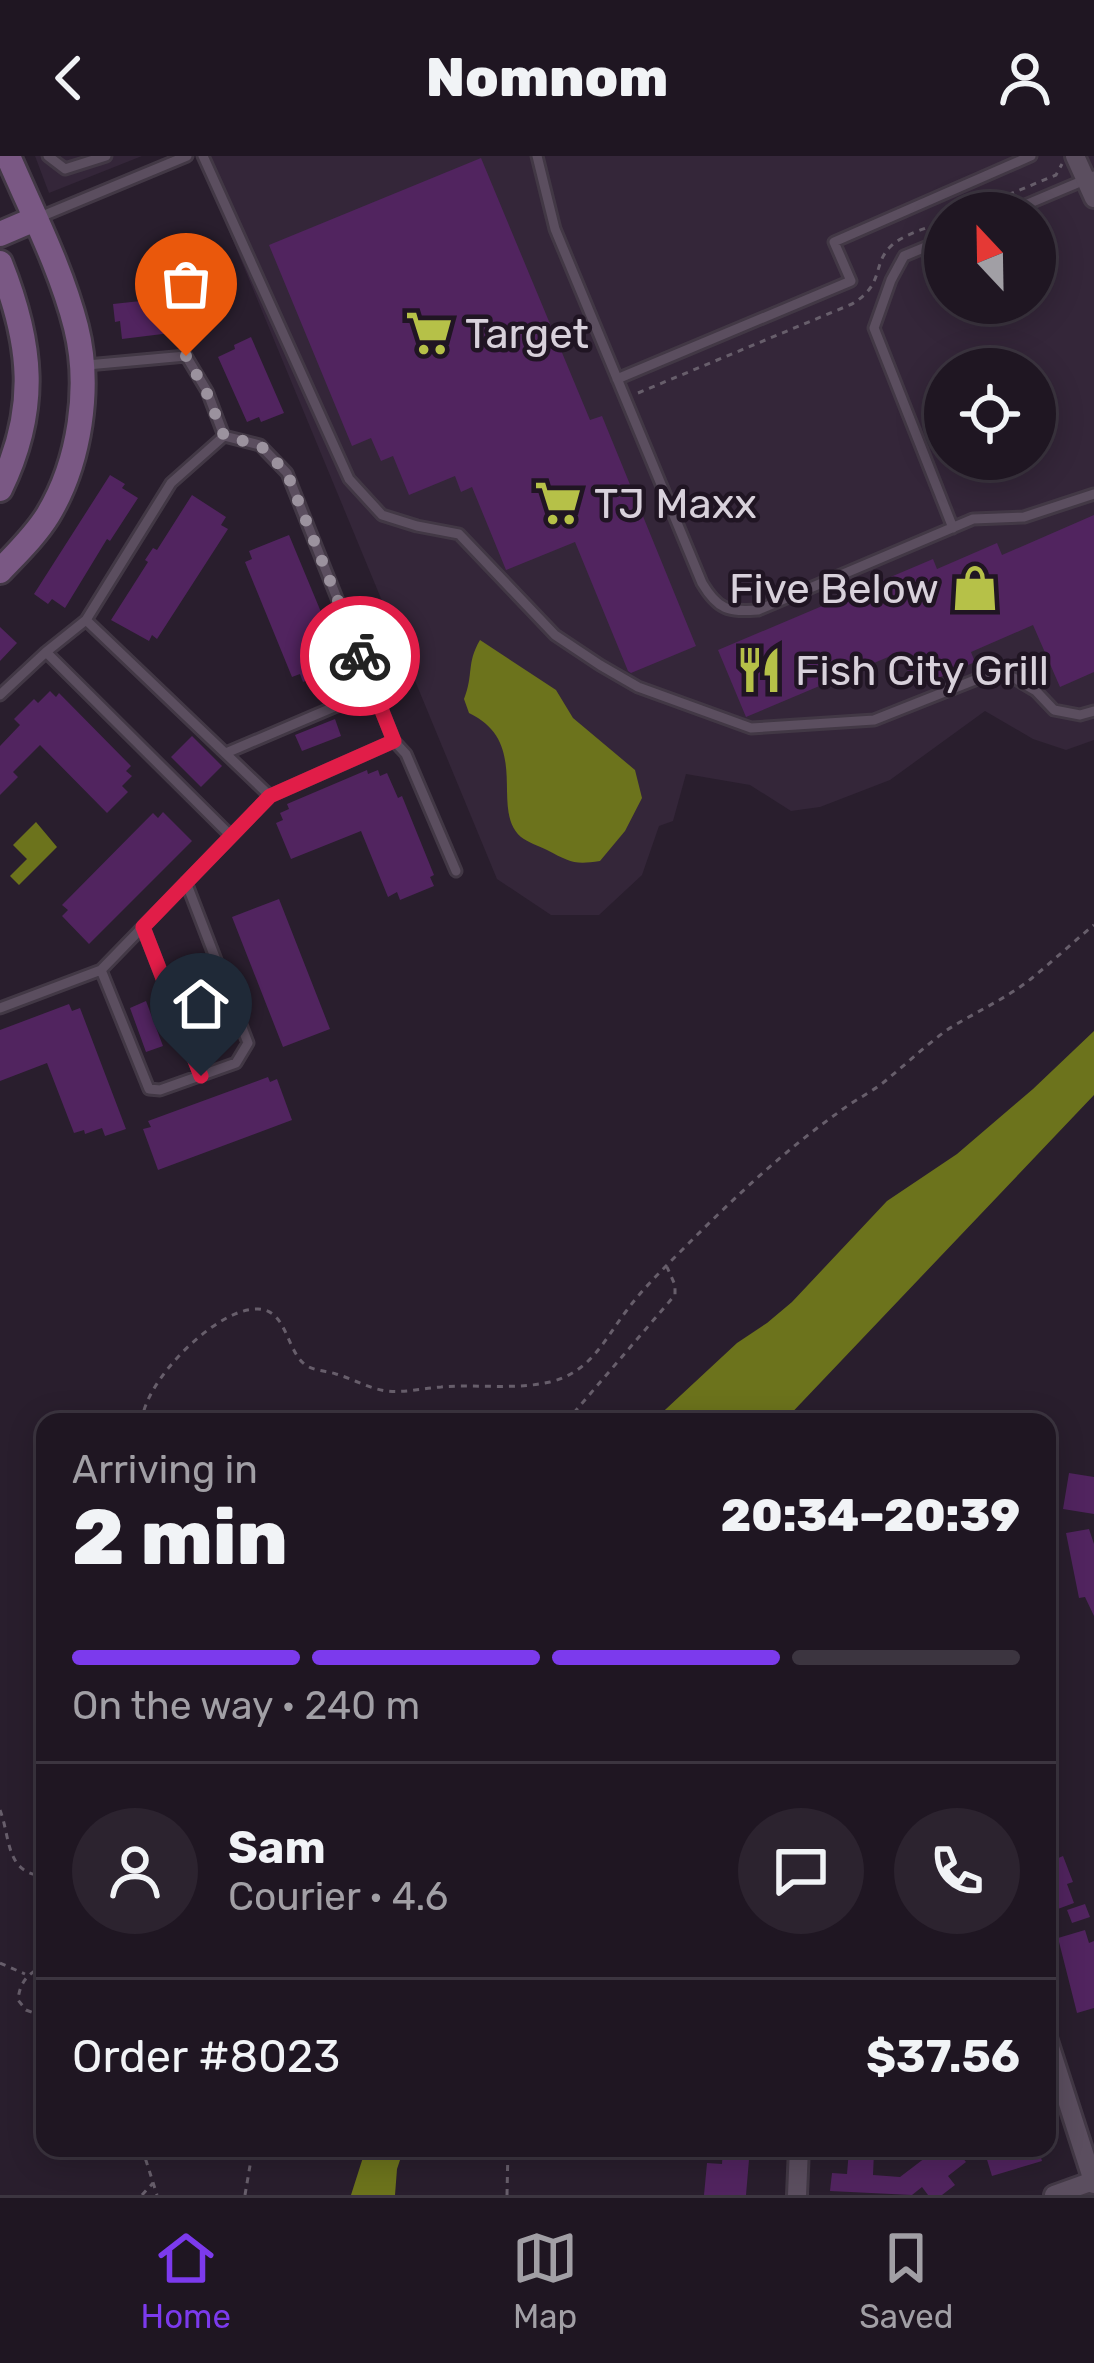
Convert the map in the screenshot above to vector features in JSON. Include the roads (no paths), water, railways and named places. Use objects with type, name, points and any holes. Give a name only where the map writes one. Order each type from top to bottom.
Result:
[{"type":"street","points":[[0,571],[46,518],[65,477],[78,433],[81,365],[65,292],[8,156]]},
{"type":"street","points":[[1075,157],[1091,184]]},
{"type":"street","points":[[0,234],[35,219]]},
{"type":"street","points":[[0,263],[20,318],[27,369],[21,428],[0,489]]},
{"type":"street","points":[[1054,2195],[1094,2182],[1056,2066]]},
{"type":"street","points":[[797,2195],[799,2157]]},
{"type":"lane","points":[[48,156],[65,170],[106,156]]},
{"type":"lane","points":[[35,219],[187,156]]},
{"type":"lane","points":[[203,156],[349,479],[382,515],[459,533],[555,635],[600,665],[638,687],[751,728],[874,720],[985,676],[1014,678],[1054,710],[1080,716],[1094,711]]},
{"type":"lane","points":[[537,156],[555,229],[713,602],[734,612],[758,610],[973,520],[1024,517],[1094,494]]},
{"type":"lane","points":[[617,379],[851,281],[833,242],[1031,156]]},
{"type":"lane","points":[[1056,196],[1091,184]]},
{"type":"lane","points":[[924,248],[904,256],[874,328],[953,528]]},
{"type":"lane","points":[[81,365],[186,356],[224,436]]},
{"type":"lane","points":[[0,695],[86,620],[171,483],[224,436]]},
{"type":"lane","points":[[224,436],[260,445],[287,473],[394,741],[406,754],[456,871]]},
{"type":"lane","points":[[86,620],[270,796]]},
{"type":"lane","points":[[46,652],[231,836]]},
{"type":"lane","points":[[226,754],[374,690]]},
{"type":"lane","points":[[0,1008],[101,970],[270,796],[394,741]]},
{"type":"lane","points":[[101,970],[148,1089],[160,1090],[236,1063],[248,1043],[186,882]]},
{"type":"lane","points":[[143,927],[201,1076]]},
{"type":"place","name":"Target","points":[[429,333]]},
{"type":"place","name":"TJ Maxx","points":[[558,503]]},
{"type":"place","name":"Five Below","points":[[975,588]]},
{"type":"place","name":"Fish City Grill","points":[[759,670]]}]
